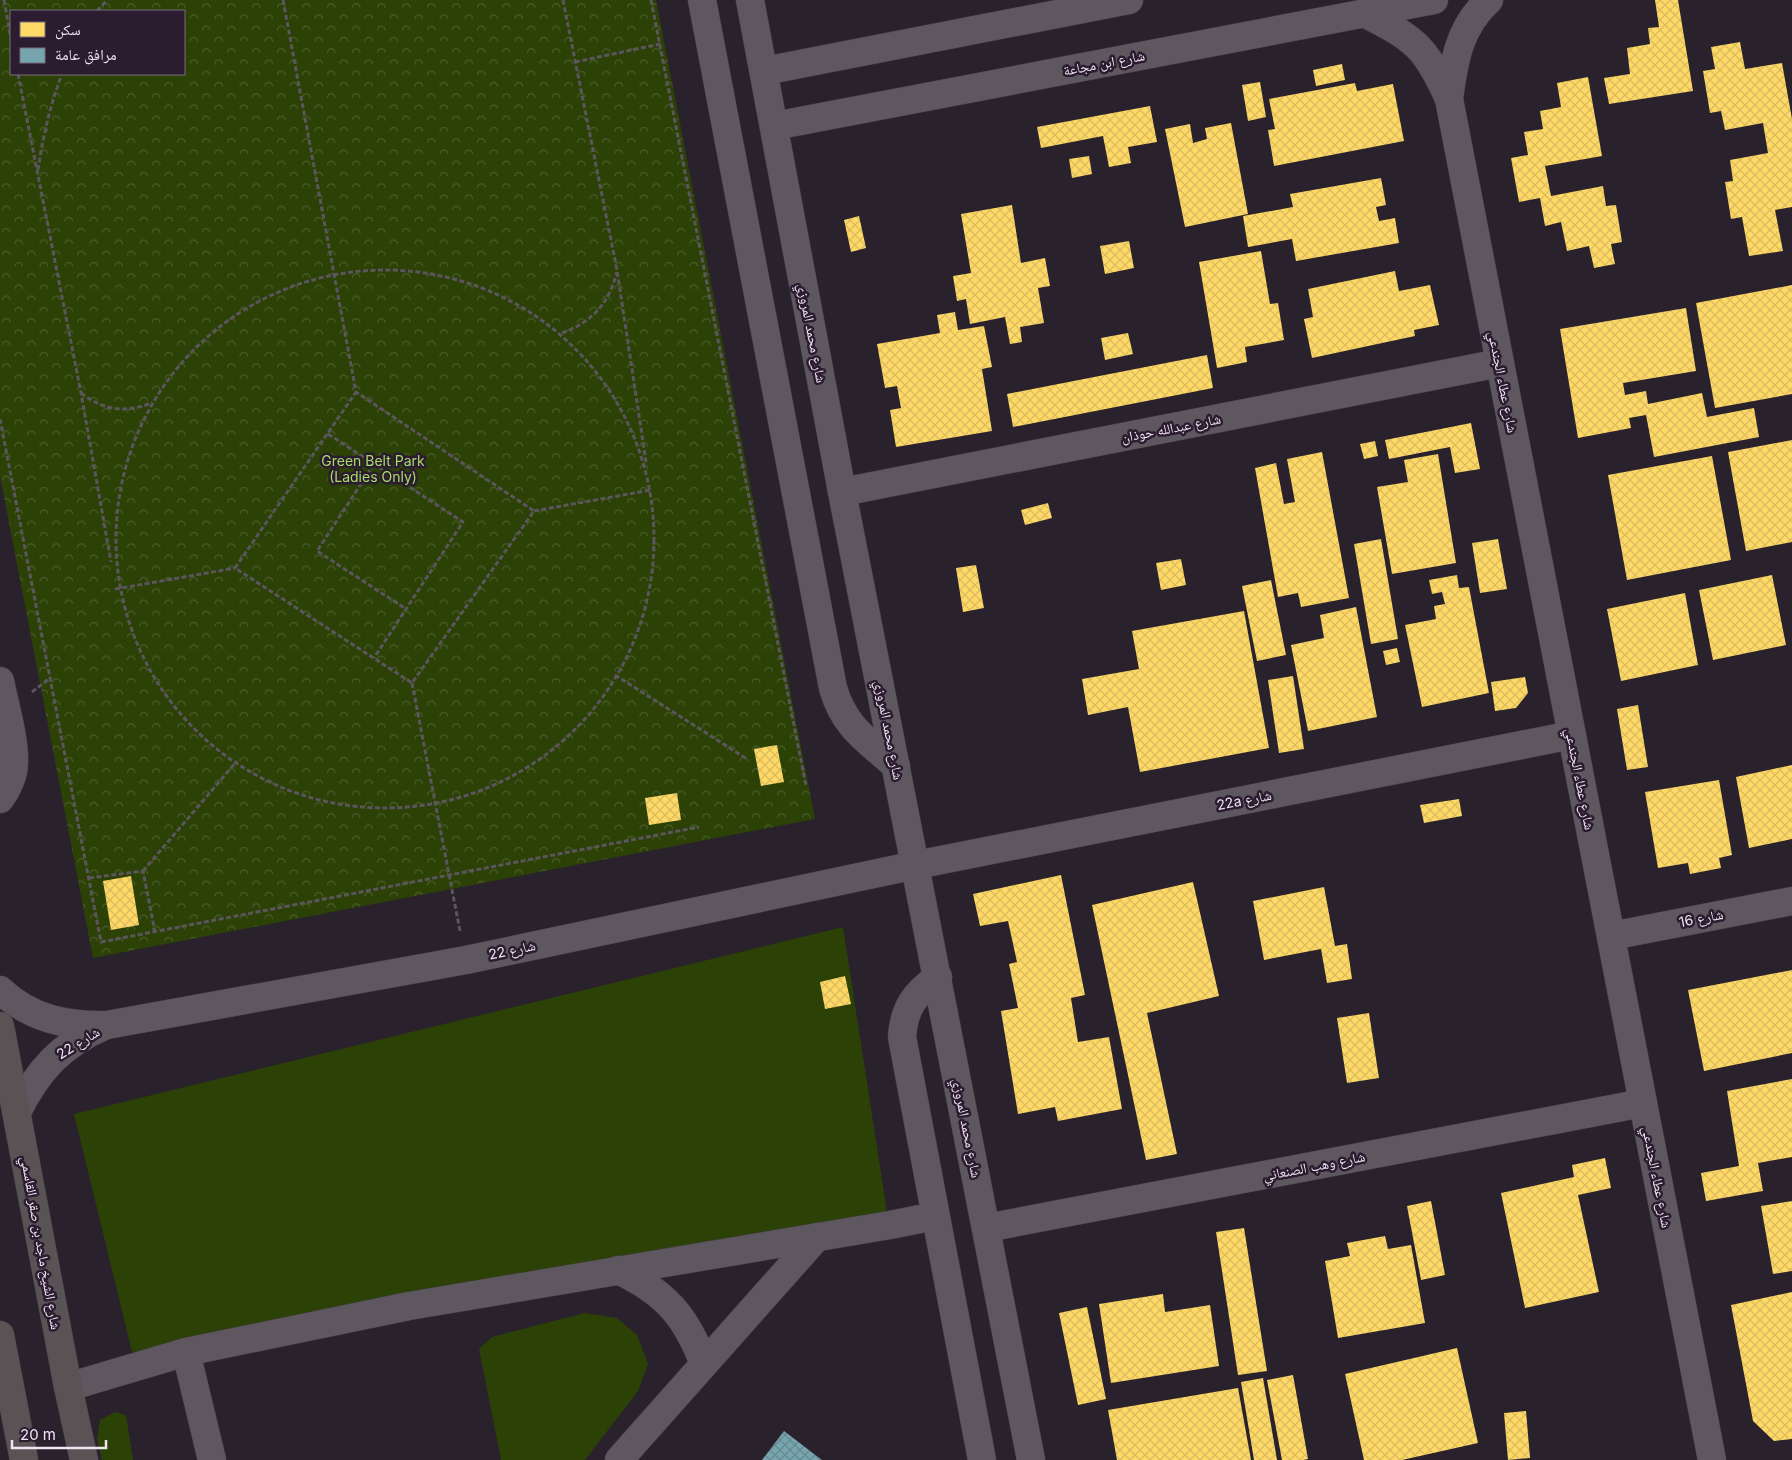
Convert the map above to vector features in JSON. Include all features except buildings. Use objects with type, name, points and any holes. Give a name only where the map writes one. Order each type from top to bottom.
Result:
[{"type":"main road","name":"شارع الشيخ ماجد بن صقر القاسمي","points":[[0,1026],[68,1387],[84,1460]]},
{"type":"main road","points":[[0,1336],[24,1460]]},
{"type":"street","points":[[702,0],[832,688],[837,704],[855,731],[896,766]]},
{"type":"street","name":"شارع محمد المروزي","points":[[750,0],[842,492],[1031,1460]]},
{"type":"street","points":[[764,71],[1129,0]]},
{"type":"street","name":"شارع ابن مجاعة","points":[[774,126],[1434,0]]},
{"type":"street","name":"شارع عطاء الجندعي","points":[[1449,98],[1459,43],[1472,18],[1489,0]]},
{"type":"street","name":"شارع عطاء الجندعي","points":[[1366,14],[1400,32],[1422,50],[1438,74],[1449,98],[1712,1460]]},
{"type":"street","name":"شارع عبدالله حوذان","points":[[842,492],[1500,363]]},
{"type":"street","points":[[0,681],[14,751],[14,765],[10,781],[0,799]]},
{"type":"street","name":"22a شارع","points":[[916,865],[1572,735]]},
{"type":"street","name":"شارع 22","points":[[0,990],[25,1008],[44,1017],[86,1026],[107,1025],[466,960],[916,865]]},
{"type":"street","name":"شارع 16","points":[[1611,936],[1792,900]]},
{"type":"street","points":[[938,977],[924,987],[913,1000],[906,1015],[902,1036],[982,1460]]},
{"type":"street","name":"شارع 22","points":[[17,1112],[38,1075],[53,1059],[70,1045],[107,1025]]},
{"type":"street","name":"شارع وهب الصنعاني","points":[[986,1228],[1643,1103]]},
{"type":"street","points":[[68,1387],[186,1352],[409,1306],[935,1216]]},
{"type":"street","points":[[619,1460],[817,1237]]},
{"type":"street","points":[[618,1270],[656,1292],[672,1307],[686,1324],[704,1364]]},
{"type":"street","points":[[186,1352],[212,1460]]},
{"type":"path","points":[[4,0],[10,33]]},
{"type":"path","points":[[98,10],[107,0]]},
{"type":"path","points":[[235,568],[356,392],[283,0]]},
{"type":"path","points":[[114,579],[129,630],[145,661],[174,704],[204,735],[237,761],[274,782],[312,798],[352,807],[393,811],[436,809],[478,794],[510,776],[556,744],[588,712],[615,675],[631,647],[643,617],[651,586],[655,554],[655,530],[651,491],[617,270],[563,0]]},
{"type":"path","points":[[651,0],[806,786]]},
{"type":"path","points":[[575,62],[660,44]]},
{"type":"path","points":[[18,75],[81,393],[112,569]]},
{"type":"path","points":[[38,173],[46,123],[62,75]]},
{"type":"path","points":[[562,333],[579,326],[593,316],[605,303],[613,288],[617,270]]},
{"type":"path","points":[[116,589],[112,557],[117,492],[125,461],[137,431],[152,403],[171,376],[193,351],[231,320],[273,295],[335,275],[370,271],[404,271],[446,277],[472,283],[504,296],[534,312],[562,333],[589,358],[612,388],[630,420],[643,454],[651,491]]},
{"type":"path","points":[[356,392],[534,511],[651,491]]},
{"type":"path","points":[[81,393],[93,402],[107,408],[122,410],[138,408],[152,403]]},
{"type":"path","points":[[0,419],[101,942],[699,827]]},
{"type":"path","points":[[328,434],[463,522],[374,658]]},
{"type":"path","points":[[374,464],[318,551],[406,609]]},
{"type":"path","points":[[412,683],[534,511]]},
{"type":"path","points":[[116,589],[235,568],[412,683],[466,960]]},
{"type":"path","points":[[615,675],[747,760]]},
{"type":"path","points":[[89,878],[143,871],[237,761]]},
{"type":"path","points":[[143,871],[155,932]]},
{"type":"green space","name":"Green Belt Park (Ladies Only)","points":[[0,0],[656,0],[815,819],[93,958],[0,476]]},
{"type":"green space","points":[[843,927],[887,1212],[132,1352],[74,1114]]},
{"type":"green space","points":[[585,1313],[617,1318],[637,1335],[648,1364],[638,1391],[585,1460],[501,1460],[479,1349],[492,1337]]},
{"type":"green space","points":[[115,1412],[126,1415],[133,1460],[102,1460],[97,1439],[100,1420]]}]
